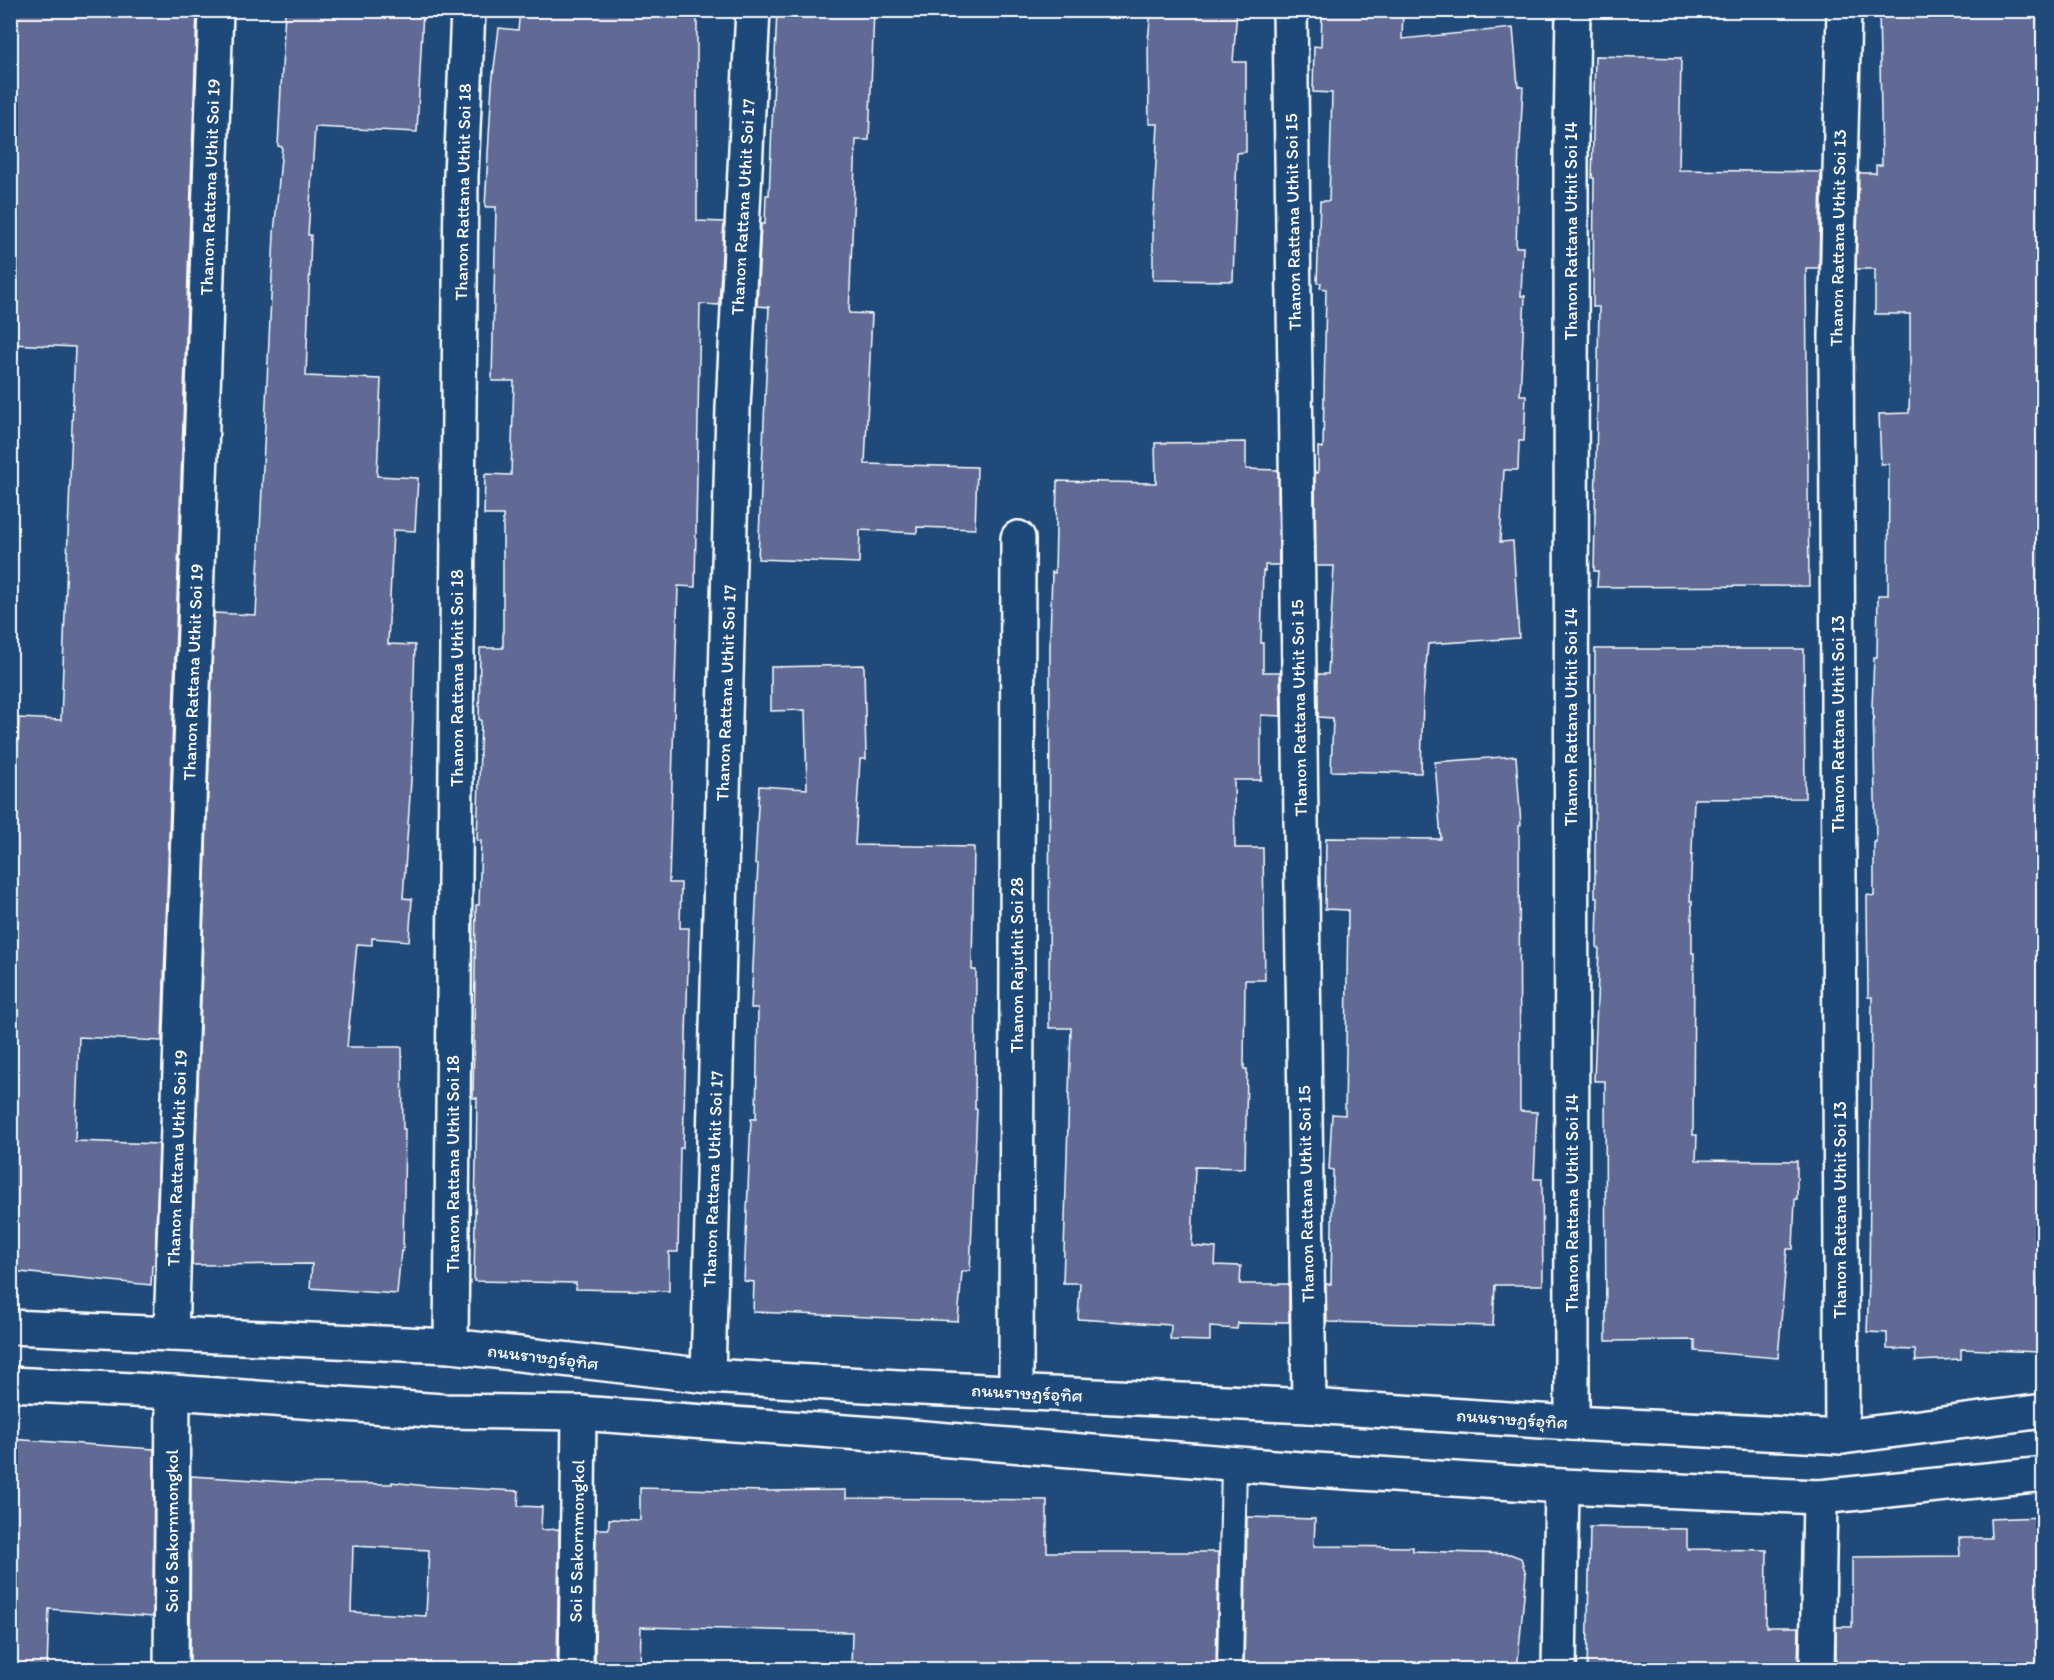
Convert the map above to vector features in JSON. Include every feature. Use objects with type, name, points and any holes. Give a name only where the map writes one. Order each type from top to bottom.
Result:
[{"type":"street","name":"Thanon Rattana Uthit Soi 19","points":[[171,1334],[216,10]]},
{"type":"street","name":"Thanon Rattana Uthit Soi 18","points":[[451,1346],[461,176],[468,10]]},
{"type":"street","name":"Thanon Rattana Uthit Soi 17","points":[[708,1376],[733,408],[753,10]]},
{"type":"street","name":"Thanon Rattana Uthit Soi 15","points":[[1290,10],[1309,1406]]},
{"type":"street","name":"Thanon Rattana Uthit Soi 14","points":[[1572,1423],[1571,137],[1573,10]]},
{"type":"street","name":"Thanon Rattana Uthit Soi 13","points":[[1842,1437],[1836,336],[1844,10]]},
{"type":"street","name":"Thanon Rajuthit Soi 28","points":[[1016,1392],[1018,538]]},
{"type":"street","name":"ถนนราษฏร์อุทิศ","points":[[10,1327],[451,1346],[708,1376],[1309,1406],[1842,1437],[2043,1412]]},
{"type":"street","points":[[10,1384],[173,1392],[442,1411],[579,1413],[888,1435],[1312,1470],[1562,1486],[1820,1497],[2043,1474]]},
{"type":"street","points":[[888,1435],[899,1387]]},
{"type":"street","name":"Soi 6 Sakornmongkol","points":[[171,1670],[173,1392]]},
{"type":"street","name":"Soi 5 Sakornmongkol","points":[[576,1670],[579,1413]]},
{"type":"street","points":[[1559,1670],[1562,1486]]},
{"type":"street","points":[[1817,1670],[1820,1497]]},
{"type":"lane","points":[[1230,1670],[1234,1462]]},
{"type":"building","points":[[10,10],[197,10],[162,1041],[79,1037],[75,1141],[159,1144],[155,1265],[152,1265],[151,1285],[10,1271],[10,835],[14,836],[19,718],[61,720],[75,347],[10,344]]},
{"type":"building","points":[[285,10],[423,10],[417,132],[315,127],[308,235],[311,235],[306,376],[381,379],[377,476],[418,478],[415,531],[393,530],[388,644],[415,645],[411,781],[403,898],[412,899],[409,941],[372,938],[372,945],[357,944],[347,1047],[402,1047],[403,1129],[405,1129],[403,1251],[401,1251],[397,1294],[310,1288],[312,1264],[192,1265],[214,613],[256,615],[274,234],[282,147],[278,146]]},
{"type":"building","points":[[520,10],[697,10],[697,221],[724,222],[719,305],[700,304],[695,587],[678,586],[669,883],[681,883],[680,928],[689,928],[678,1252],[669,1252],[669,1291],[576,1289],[576,1283],[474,1281],[477,1098],[473,1098],[476,905],[479,905],[481,841],[477,840],[481,720],[479,720],[480,648],[503,648],[503,515],[484,515],[485,474],[511,475],[514,381],[492,381],[496,207],[485,207],[492,84],[499,28],[518,30]]},
{"type":"building","points":[[777,10],[874,10],[869,140],[856,140],[849,313],[872,314],[865,464],[977,467],[975,529],[917,527],[917,533],[860,530],[859,563],[758,559],[769,307],[757,306],[761,224],[765,224],[766,195],[769,195]]},
{"type":"building","points":[[1151,10],[1237,10],[1233,62],[1246,62],[1246,152],[1237,153],[1233,281],[1153,280],[1153,220],[1158,124],[1149,124],[1148,41]]},
{"type":"building","points":[[1322,10],[1403,10],[1402,39],[1513,28],[1518,86],[1523,87],[1516,247],[1523,247],[1521,296],[1525,296],[1520,395],[1526,395],[1524,441],[1519,441],[1518,470],[1504,470],[1500,542],[1513,541],[1519,638],[1428,644],[1423,699],[1421,773],[1331,771],[1333,718],[1318,717],[1318,674],[1328,674],[1334,566],[1316,566],[1315,472],[1318,473],[1318,447],[1323,448],[1326,289],[1320,288],[1321,283],[1317,283],[1320,201],[1329,201],[1332,93],[1313,92],[1314,46],[1321,47]]},
{"type":"building","points":[[1879,10],[2043,10],[2043,1174],[2038,1296],[2043,1296],[2041,1352],[1961,1349],[1961,1359],[1916,1361],[1915,1350],[1887,1349],[1887,1333],[1867,1332],[1872,997],[1868,997],[1867,895],[1874,896],[1874,842],[1876,842],[1872,707],[1874,657],[1877,657],[1878,595],[1888,595],[1889,464],[1881,464],[1879,414],[1909,413],[1910,373],[1910,314],[1875,314],[1875,269],[1856,269],[1859,173],[1876,173],[1876,165],[1882,165]]},
{"type":"building","points":[[1595,56],[1681,58],[1679,170],[1821,172],[1819,268],[1806,268],[1809,586],[1597,587],[1598,571],[1594,571],[1599,307],[1593,307],[1594,178],[1592,178]]},
{"type":"building","points":[[1246,442],[1246,469],[1278,470],[1279,565],[1265,565],[1265,571],[1263,571],[1261,643],[1263,643],[1263,672],[1280,672],[1281,716],[1261,715],[1261,780],[1234,780],[1235,848],[1263,848],[1265,980],[1245,980],[1244,1069],[1247,1069],[1245,1168],[1195,1167],[1192,1246],[1216,1248],[1215,1265],[1241,1266],[1240,1284],[1289,1284],[1289,1322],[1238,1323],[1237,1329],[1210,1327],[1210,1341],[1170,1340],[1171,1325],[1078,1319],[1080,1283],[1063,1283],[1071,1028],[1049,1028],[1050,638],[1052,572],[1055,573],[1057,481],[1156,483],[1155,443]]},
{"type":"building","points":[[1595,649],[1804,649],[1805,798],[1694,799],[1690,901],[1692,901],[1692,953],[1694,953],[1693,1135],[1697,1135],[1696,1160],[1797,1161],[1793,1249],[1787,1249],[1778,1358],[1695,1351],[1695,1340],[1606,1341],[1605,1081],[1594,1081],[1599,948],[1597,948],[1598,898],[1595,898]]},
{"type":"building","points":[[864,665],[866,759],[860,759],[855,845],[974,847],[972,970],[976,970],[975,1109],[977,1109],[970,1271],[962,1271],[958,1321],[753,1312],[754,1282],[744,1281],[751,1119],[756,1119],[758,1008],[751,1008],[758,864],[755,864],[759,786],[807,789],[805,710],[771,711],[771,667]]},
{"type":"building","points":[[1516,756],[1521,825],[1519,826],[1520,1111],[1537,1112],[1534,1179],[1542,1179],[1543,1285],[1495,1285],[1493,1326],[1327,1322],[1326,1284],[1331,1284],[1333,1170],[1329,1169],[1332,1114],[1345,1115],[1348,910],[1325,909],[1326,838],[1441,839],[1435,762]]},
{"type":"building","points":[[10,1439],[154,1449],[153,1617],[49,1609],[47,1670],[10,1670]]},
{"type":"building","points":[[191,1476],[301,1483],[392,1484],[392,1482],[519,1491],[518,1506],[542,1507],[541,1530],[559,1529],[557,1670],[190,1670]],"holes":[[[353,1546],[429,1550],[426,1616],[351,1612]]]},
{"type":"building","points":[[640,1488],[846,1490],[846,1498],[1047,1500],[1047,1552],[1218,1552],[1216,1670],[851,1670],[852,1632],[641,1627],[640,1670],[595,1670],[596,1529],[609,1529],[609,1519],[640,1520]]},
{"type":"building","points":[[1247,1517],[1315,1519],[1314,1546],[1413,1547],[1413,1551],[1510,1554],[1521,1558],[1526,1574],[1517,1670],[1244,1670]]},
{"type":"building","points":[[2043,1517],[2043,1670],[1836,1668],[1836,1627],[1852,1627],[1852,1557],[1960,1556],[1959,1538],[1991,1538],[1990,1519]]},
{"type":"building","points":[[1590,1527],[1687,1529],[1687,1549],[1767,1550],[1766,1627],[1799,1627],[1798,1668],[1587,1670]]}]
